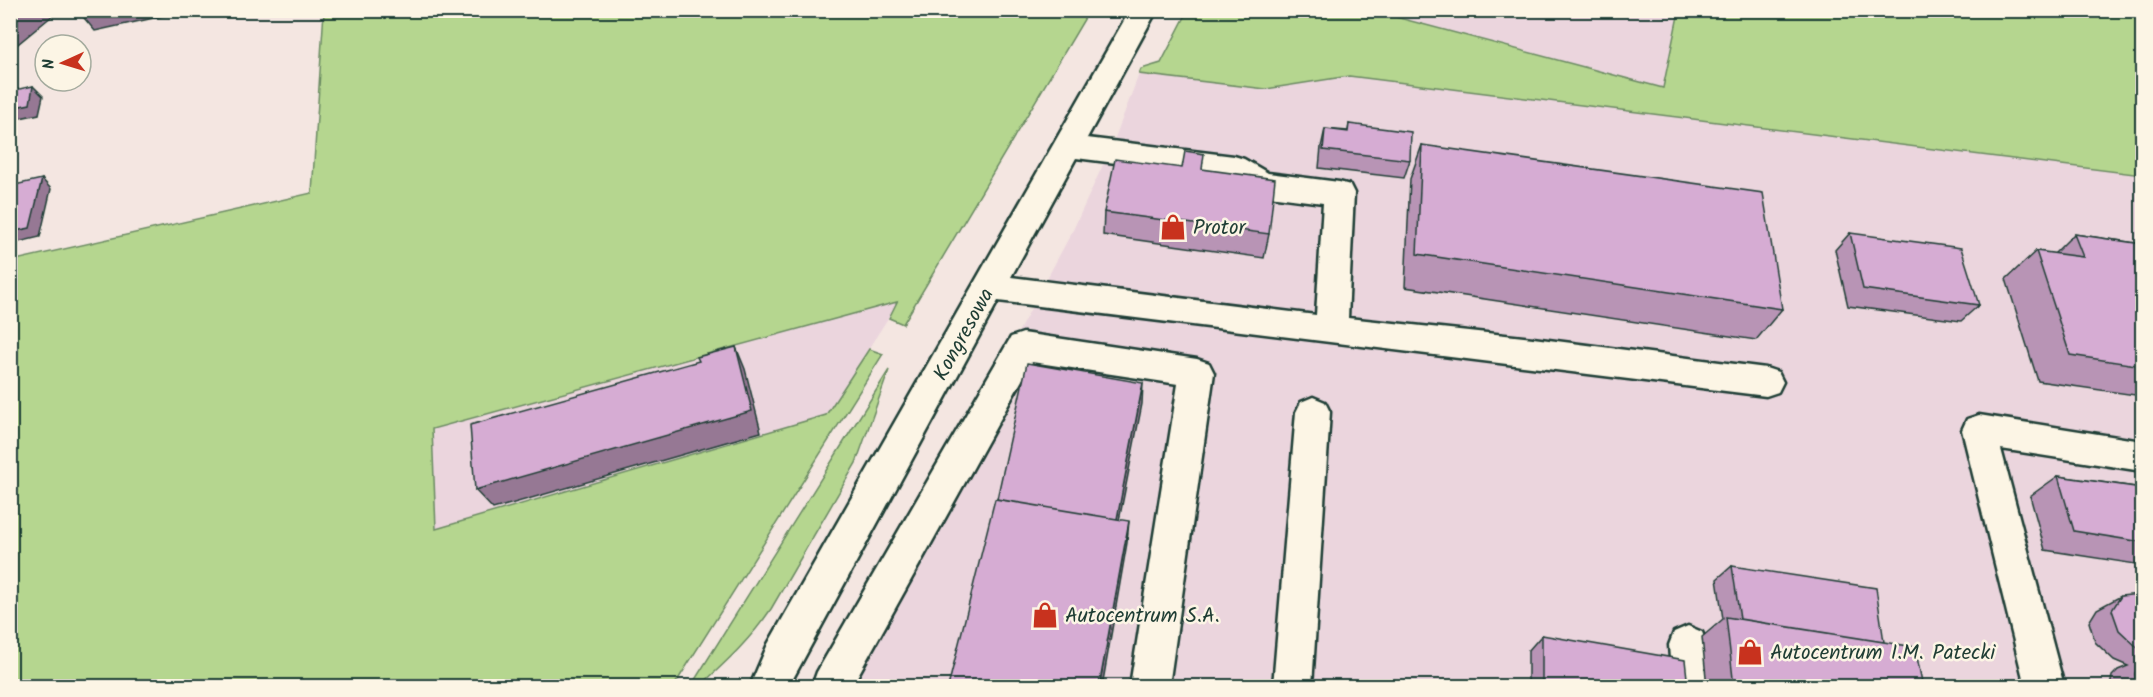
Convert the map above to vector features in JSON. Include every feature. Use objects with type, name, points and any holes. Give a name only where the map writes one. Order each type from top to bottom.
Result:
[{"type":"street","name":"Kongresowa","points":[[753,687],[776,672],[1144,10]]},
{"type":"street","points":[[1069,146],[1234,166],[1262,184],[1339,193],[1331,330]]},
{"type":"street","points":[[990,287],[1766,382]]},
{"type":"street","points":[[831,687],[1023,347],[1197,373],[1150,687]]},
{"type":"street","points":[[1292,687],[1314,412]]},
{"type":"street","points":[[2045,687],[1979,430],[2142,456]]},
{"type":"street","points":[[1688,645],[1692,687]]},
{"type":"shaded area","points":[[1198,11],[2142,11],[2142,686],[816,686],[977,409],[1073,230],[1113,143],[1139,74],[1162,76]]},
{"type":"shaded area","points":[[899,301],[826,415],[436,529],[432,429]]},
{"type":"green space","points":[[324,10],[1089,11],[903,324],[889,318],[897,302],[432,429],[436,529],[826,415],[869,349],[883,354],[674,686],[11,686],[11,261],[312,193]]},
{"type":"green space","points":[[1188,11],[1373,11],[1663,88],[1679,11],[2142,11],[2142,175],[1349,76],[1266,89],[1139,74],[1141,69],[1161,63]]},
{"type":"green space","points":[[889,370],[856,463],[771,609],[747,640],[719,668],[700,686],[691,686]]},
{"type":"building","points":[[10,10],[19,10],[10,17]]},
{"type":"building","points":[[33,86],[30,104],[10,108],[10,91]]},
{"type":"building","points":[[1349,124],[1411,132],[1410,160],[1323,150],[1325,129],[1348,132]]},
{"type":"building","points":[[1422,145],[1763,193],[1782,309],[1417,254]]},
{"type":"building","points":[[1185,151],[1204,154],[1202,169],[1275,179],[1269,234],[1104,212],[1115,159],[1182,168]]},
{"type":"building","points":[[42,179],[30,228],[10,232],[10,186]]},
{"type":"building","points":[[1850,233],[1961,248],[1979,305],[1863,289]]},
{"type":"building","points":[[2074,234],[2142,244],[2142,366],[2070,355],[2036,251],[2083,257]]},
{"type":"building","points":[[736,347],[752,411],[475,490],[470,425],[699,361],[697,357]]},
{"type":"building","points":[[1027,363],[1143,383],[1117,519],[997,499]]},
{"type":"building","points":[[2058,476],[2142,488],[2142,542],[2074,531]]},
{"type":"building","name":"Autocentrum S.A.","points":[[995,499],[1129,521],[1099,687],[948,687]]},
{"type":"building","points":[[1732,566],[1876,588],[1884,642],[1740,619]]},
{"type":"building","points":[[2142,595],[2142,650],[2119,630],[2112,610],[2121,596]]},
{"type":"building","points":[[1726,617],[1915,647],[1923,687],[1734,687]]},
{"type":"building","points":[[1542,635],[1685,660],[1688,687],[1542,687]]},
{"type":"building","points":[[2142,659],[2142,687],[2137,687],[2135,674],[2137,665]]},
{"type":"place","name":"Protor","points":[[1173,227]]},
{"type":"place","name":"Autocentrum S.A.","points":[[1045,615]]},
{"type":"place","name":"Autocentrum I.M. Patecki","points":[[1750,652]]}]
